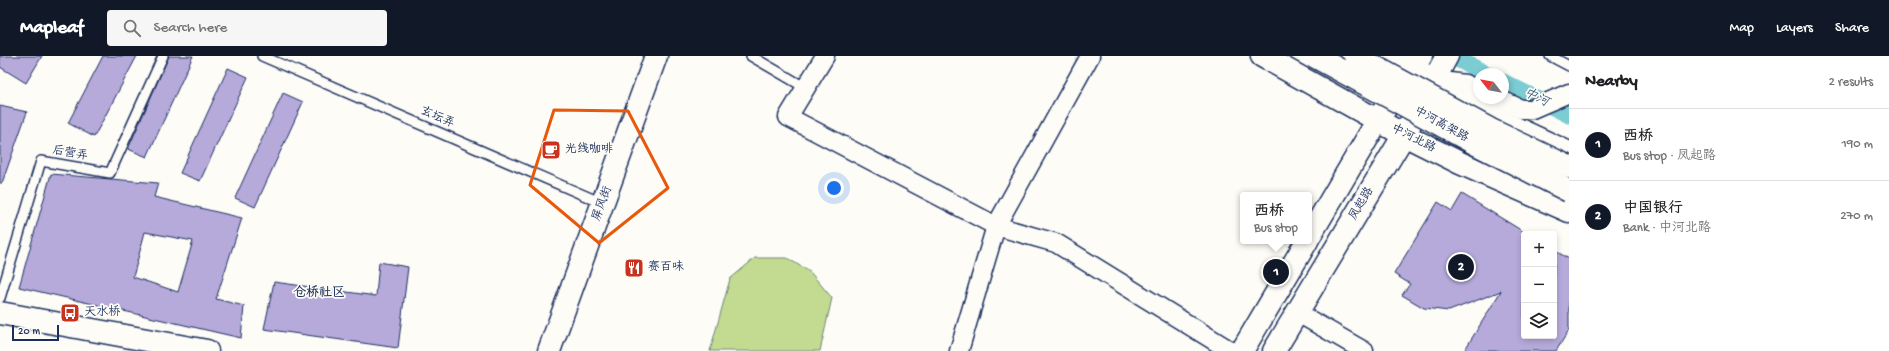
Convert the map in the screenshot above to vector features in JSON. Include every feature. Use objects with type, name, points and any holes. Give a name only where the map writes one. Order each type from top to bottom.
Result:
[{"type":"main road","name":"屏风街","points":[[549,351],[656,56]]},
{"type":"main road","name":"中河北路","points":[[1262,56],[1404,135],[1460,163],[1569,211]]},
{"type":"main road","name":"中河高架路","points":[[1314,56],[1478,145],[1569,191]]},
{"type":"main road","name":"中河高架路","points":[[1355,56],[1491,130],[1569,167]]},
{"type":"main road","points":[[1389,56],[1441,66],[1494,118],[1569,153]]},
{"type":"main road","points":[[1312,232],[1378,120],[1416,62]]},
{"type":"main road","name":"凤起路","points":[[1274,351],[1404,135],[1441,66]]},
{"type":"main road","points":[[1242,351],[1305,244]]},
{"type":"main road","points":[[0,313],[207,351]]},
{"type":"street","points":[[825,56],[788,117],[996,226],[1056,242],[1231,351]]},
{"type":"street","points":[[958,351],[996,226],[1090,56]]},
{"type":"street","points":[[1441,66],[1465,84],[1473,87]]},
{"type":"street","points":[[1509,104],[1521,109],[1532,109],[1567,94]]},
{"type":"street","points":[[1298,313],[1364,351]]},
{"type":"lane","name":"后营弄","points":[[0,298],[41,160],[110,173],[163,56]]},
{"type":"lane","name":"玄坛弄","points":[[262,56],[603,203]]},
{"type":"lane","points":[[751,56],[806,88]]},
{"type":"lane","points":[[1550,56],[1569,66]]},
{"type":"highlighted area","points":[[554,110],[628,111],[668,188],[599,243],[530,185]]},
{"type":"green space","points":[[755,258],[787,258],[810,272],[832,298],[820,351],[710,351],[730,279]]},
{"type":"building","points":[[0,56],[42,56],[26,83],[0,67]]},
{"type":"building","points":[[103,56],[137,56],[94,137],[68,123]]},
{"type":"building","points":[[169,56],[193,56],[147,157],[128,149]]},
{"type":"building","points":[[228,68],[248,77],[200,181],[180,173]]},
{"type":"building","points":[[283,93],[303,102],[255,207],[235,198]]},
{"type":"building","points":[[0,106],[27,112],[2,183],[0,183]]},
{"type":"building","points":[[51,174],[158,183],[154,197],[242,218],[216,299],[244,306],[241,338],[19,287]],"holes":[[[145,232],[193,241],[178,292],[133,277]]]},
{"type":"building","points":[[1462,194],[1522,231],[1521,231],[1521,339],[1557,339],[1557,252],[1569,259],[1569,330],[1556,351],[1464,351],[1501,291],[1449,311],[1424,308],[1402,295],[1410,284],[1394,274],[1438,202],[1452,211]]},
{"type":"building","points":[[379,262],[408,267],[398,348],[264,329],[274,282],[376,296]]},
{"type":"waterway","name":"中河","points":[[1451,56],[1475,68]]},
{"type":"waterway","name":"中河","points":[[1509,85],[1569,115]]},
{"type":"place","name":"光线咖啡","points":[[551,150]]},
{"type":"place","name":"中国银行","points":[[1461,267]]},
{"type":"place","name":"赛百味","points":[[634,268]]},
{"type":"place","name":"西桥","points":[[1276,272]]},
{"type":"place","name":"天水桥","points":[[70,313]]},
{"type":"district","name":"仓桥社区","points":[[319,293]]}]
